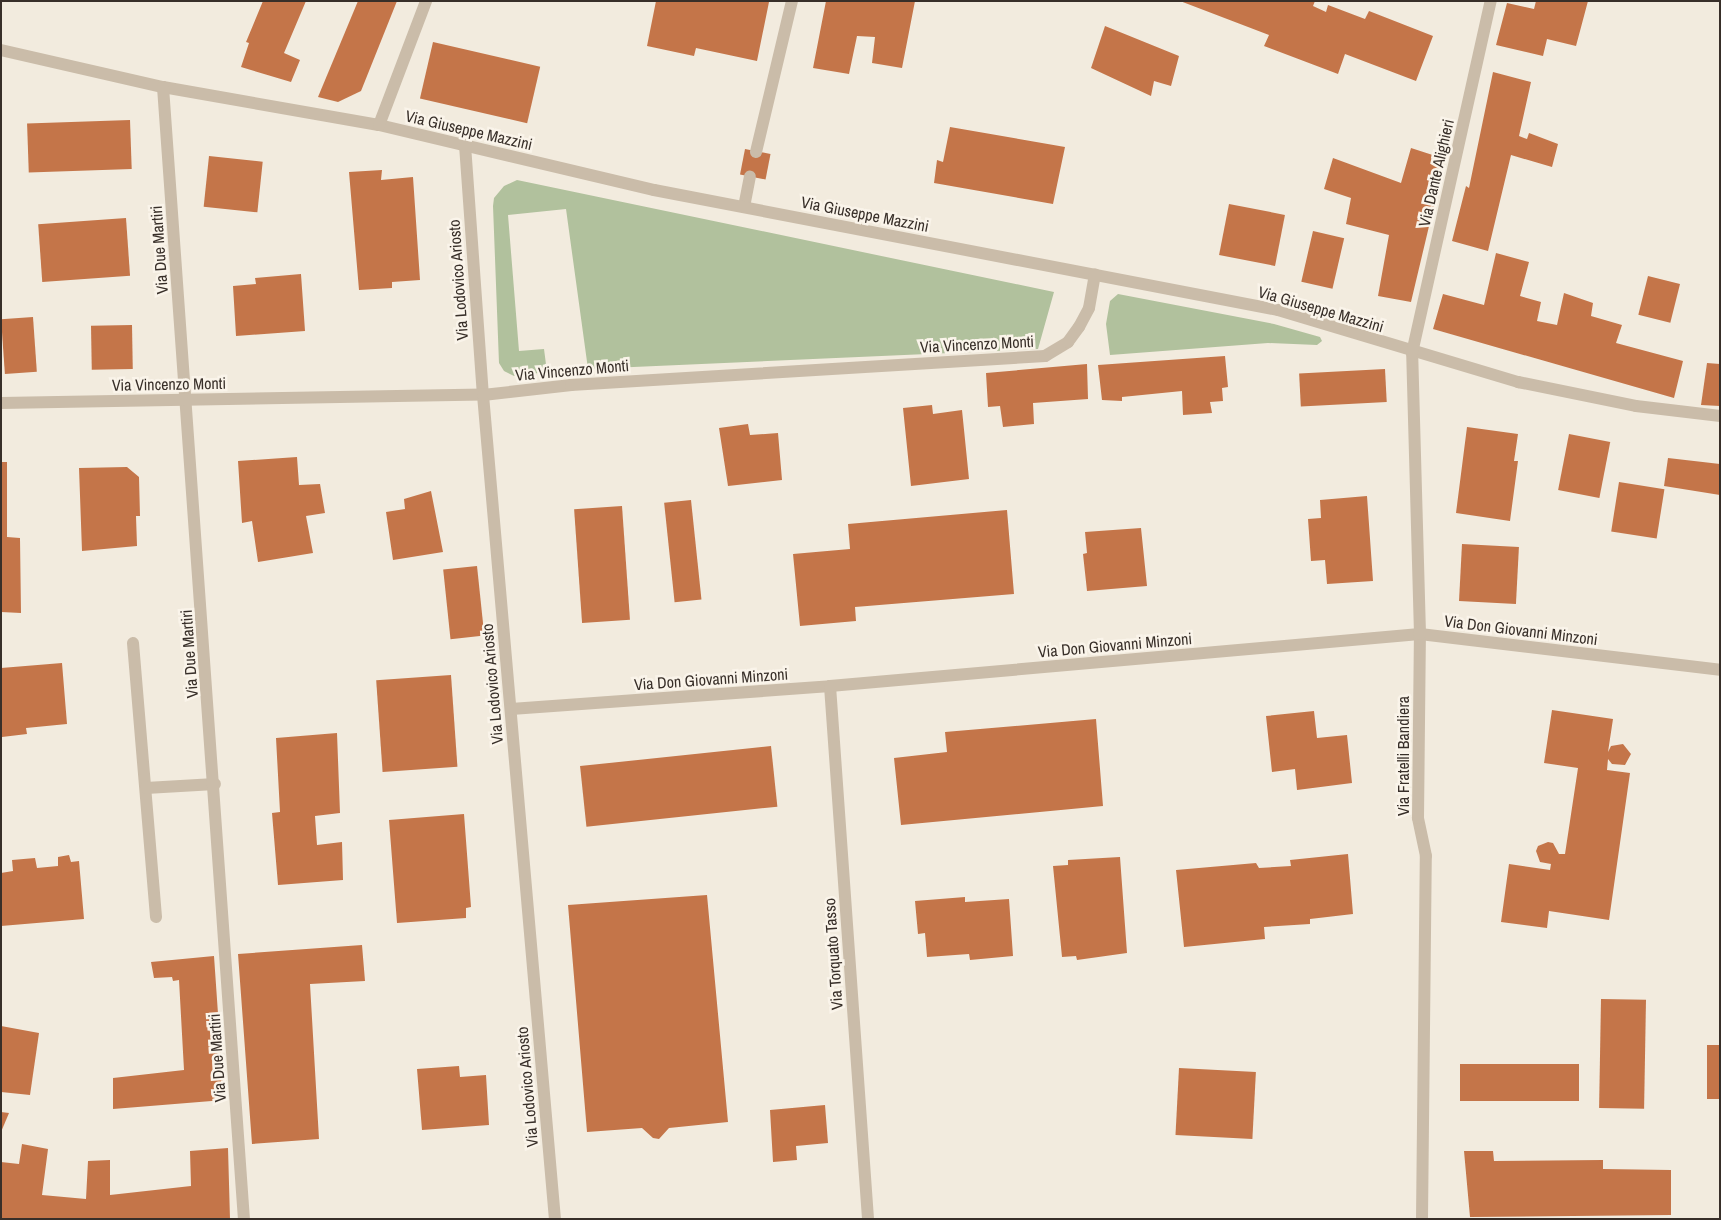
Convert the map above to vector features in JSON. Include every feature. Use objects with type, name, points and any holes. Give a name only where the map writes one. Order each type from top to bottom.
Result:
[{"type":"street","points":[[379,125],[426,1]]},
{"type":"street","points":[[756,152],[792,1]]},
{"type":"street","name":"Via Dante Alighieri","points":[[1412,353],[1491,1]]},
{"type":"street","name":"Via Giuseppe Mazzini","points":[[1,50],[163,87],[379,125],[654,190],[1278,310],[1412,353],[1527,384],[1636,406],[1720,416]]},
{"type":"street","name":"Via Due Martiri","points":[[163,87],[215,784],[244,1219]]},
{"type":"street","name":"Via Lodovico Ariosto","points":[[465,145],[482,395],[555,1219]]},
{"type":"street","points":[[744,207],[750,177]]},
{"type":"street","name":"Via Vincenzo Monti","points":[[1,403],[482,395],[571,385],[1045,356],[1068,342],[1079,327],[1089,308],[1095,275]]},
{"type":"street","name":"Via Fratelli Bandiera","points":[[1412,353],[1420,634],[1418,818],[1426,856],[1422,1219]]},
{"type":"street","name":"Via Don Giovanni Minzoni","points":[[511,709],[830,686],[1420,634],[1720,670]]},
{"type":"street","points":[[134,643],[156,916]]},
{"type":"street","name":"Via Torquato Tasso","points":[[830,686],[868,1219]]},
{"type":"street","points":[[146,788],[215,784]]},
{"type":"green space","points":[[517,180],[1054,292],[1038,349],[588,369],[566,209],[508,215],[519,351],[544,349],[547,372],[514,376],[504,371],[499,363],[493,206],[494,198],[504,186]]},
{"type":"green space","points":[[1118,294],[1274,324],[1320,337],[1322,341],[1317,345],[1268,343],[1110,355],[1106,324],[1110,301]]},
{"type":"building","points":[[263,1],[306,1],[284,53],[300,60],[291,82],[241,67],[249,43],[246,42]]},
{"type":"building","points":[[358,1],[397,1],[361,91],[338,102],[318,97]]},
{"type":"building","points":[[656,1],[769,2],[757,61],[696,48],[694,56],[647,46]]},
{"type":"building","points":[[826,1],[915,1],[902,68],[872,63],[875,37],[857,36],[849,74],[813,68]]},
{"type":"building","points":[[1180,1],[1315,1],[1313,6],[1326,12],[1328,5],[1365,19],[1369,11],[1433,36],[1416,81],[1345,54],[1338,74],[1264,46],[1269,35]]},
{"type":"building","points":[[1536,1],[1588,1],[1576,46],[1547,39],[1543,56],[1496,45],[1507,3],[1534,9]]},
{"type":"building","points":[[1105,26],[1179,56],[1171,86],[1154,81],[1151,96],[1091,68]]},
{"type":"building","points":[[433,42],[540,67],[527,123],[420,99]]},
{"type":"building","points":[[1493,72],[1531,82],[1519,136],[1527,139],[1529,133],[1558,144],[1552,167],[1511,155],[1488,251],[1452,241],[1466,186],[1469,188]]},
{"type":"building","points":[[130,120],[132,169],[29,173],[27,124]]},
{"type":"building","points":[[950,127],[1065,147],[1053,204],[934,183],[937,160],[943,162]]},
{"type":"building","points":[[1411,148],[1445,159],[1411,302],[1378,296],[1389,235],[1346,224],[1351,198],[1324,189],[1333,158],[1401,183]]},
{"type":"building","points":[[745,149],[771,154],[766,179],[740,175]]},
{"type":"building","points":[[209,156],[263,162],[257,212],[204,207]]},
{"type":"building","points":[[382,170],[381,180],[413,177],[420,280],[392,282],[392,288],[359,290],[349,172]]},
{"type":"building","points":[[1229,204],[1285,215],[1275,266],[1219,255]]},
{"type":"building","points":[[126,218],[130,276],[42,282],[38,224]]},
{"type":"building","points":[[1313,231],[1344,238],[1332,289],[1301,282]]},
{"type":"building","points":[[1496,253],[1529,262],[1520,296],[1541,302],[1537,321],[1557,325],[1564,293],[1593,303],[1591,316],[1622,325],[1616,343],[1683,361],[1674,398],[1433,329],[1443,294],[1484,305]]},
{"type":"building","points":[[301,274],[305,331],[236,336],[233,286],[256,284],[255,278]]},
{"type":"building","points":[[1648,276],[1680,284],[1670,323],[1638,315]]},
{"type":"building","points":[[33,317],[37,372],[5,374],[1,319]]},
{"type":"building","points":[[132,325],[133,369],[92,370],[91,326]]},
{"type":"building","points":[[1225,356],[1228,387],[1222,388],[1223,401],[1210,402],[1212,413],[1183,415],[1182,391],[1122,397],[1122,401],[1102,400],[1098,365]]},
{"type":"building","points":[[1707,363],[1720,364],[1720,406],[1701,405]]},
{"type":"building","points":[[1087,364],[1088,399],[1033,403],[1034,424],[1003,427],[1000,406],[988,407],[986,373]]},
{"type":"building","points":[[1385,369],[1387,402],[1301,406],[1299,374]]},
{"type":"building","points":[[932,405],[933,414],[962,410],[969,479],[911,486],[903,408]]},
{"type":"building","points":[[748,424],[750,435],[778,433],[782,480],[728,486],[719,428]]},
{"type":"building","points":[[1467,427],[1518,434],[1514,461],[1518,461],[1510,521],[1456,513]]},
{"type":"building","points":[[1569,434],[1610,442],[1599,498],[1558,490]]},
{"type":"building","points":[[297,457],[299,485],[320,484],[325,513],[306,516],[313,553],[258,562],[252,521],[242,523],[238,461]]},
{"type":"building","points":[[1668,458],[1720,464],[1720,495],[1664,486]]},
{"type":"building","points":[[1,462],[7,462],[7,537],[20,538],[21,613],[1,612]]},
{"type":"building","points":[[127,467],[139,477],[140,516],[136,516],[137,546],[82,551],[79,468]]},
{"type":"building","points":[[1619,482],[1664,489],[1657,539],[1611,531]]},
{"type":"building","points":[[431,491],[443,552],[393,560],[386,512],[405,509],[404,499]]},
{"type":"building","points":[[1367,496],[1373,581],[1327,584],[1325,560],[1311,561],[1308,519],[1321,518],[1320,500]]},
{"type":"building","points":[[691,500],[701,599],[675,602],[664,503]]},
{"type":"building","points":[[622,506],[630,620],[582,623],[574,509]]},
{"type":"building","points":[[1007,510],[1014,594],[855,607],[856,621],[800,626],[793,554],[850,549],[848,524]]},
{"type":"building","points":[[1141,528],[1147,586],[1087,591],[1083,554],[1087,553],[1085,532]]},
{"type":"building","points":[[1462,544],[1519,547],[1516,604],[1459,601]]},
{"type":"building","points":[[477,566],[484,636],[451,639],[443,570]]},
{"type":"building","points":[[62,663],[67,724],[26,728],[27,734],[2,737],[1,668]]},
{"type":"building","points":[[451,675],[457,767],[383,772],[376,680]]},
{"type":"building","points":[[1552,710],[1613,719],[1608,752],[1611,746],[1623,744],[1631,754],[1625,765],[1612,764],[1608,759],[1607,770],[1630,773],[1609,920],[1549,911],[1547,928],[1501,922],[1509,864],[1550,870],[1551,864],[1540,862],[1536,851],[1538,846],[1548,842],[1553,843],[1559,854],[1565,854],[1578,768],[1544,763]]},
{"type":"building","points":[[1314,711],[1317,738],[1347,735],[1352,783],[1297,790],[1295,769],[1272,772],[1266,716]]},
{"type":"building","points":[[1096,719],[1103,806],[901,825],[894,758],[947,752],[945,732]]},
{"type":"building","points":[[337,733],[340,813],[315,816],[317,845],[342,842],[343,880],[278,885],[272,813],[280,812],[276,738]]},
{"type":"building","points":[[771,746],[777,807],[586,827],[580,766]]},
{"type":"building","points":[[464,814],[471,907],[466,908],[466,918],[397,923],[389,820]]},
{"type":"building","points":[[1348,854],[1353,914],[1310,919],[1310,924],[1264,927],[1265,939],[1184,947],[1176,870],[1256,863],[1259,868],[1291,866],[1290,860]]},
{"type":"building","points":[[69,855],[71,862],[79,861],[84,919],[1,926],[1,873],[13,871],[12,860],[35,858],[37,868],[58,866],[58,857]]},
{"type":"building","points":[[1120,857],[1127,953],[1077,960],[1076,956],[1062,957],[1053,866],[1068,865],[1068,860]]},
{"type":"building","points":[[707,895],[728,1122],[669,1128],[659,1139],[653,1138],[642,1128],[587,1132],[568,905]]},
{"type":"building","points":[[965,897],[965,902],[1009,899],[1013,956],[970,960],[969,954],[927,957],[925,933],[918,934],[915,901]]},
{"type":"building","points":[[362,945],[365,981],[310,984],[319,1139],[252,1144],[238,954]]},
{"type":"building","points":[[214,956],[224,1100],[113,1109],[113,1078],[184,1070],[179,980],[173,981],[172,977],[154,978],[151,962]]},
{"type":"building","points":[[1601,999],[1646,1000],[1644,1109],[1599,1108]]},
{"type":"building","points":[[1,1026],[39,1033],[30,1095],[1,1092]]},
{"type":"building","points":[[1707,1045],[1720,1045],[1720,1099],[1707,1099]]},
{"type":"building","points":[[1460,1064],[1579,1064],[1579,1101],[1460,1101]]},
{"type":"building","points":[[459,1066],[460,1077],[486,1075],[489,1125],[422,1130],[417,1069]]},
{"type":"building","points":[[1179,1068],[1256,1072],[1252,1139],[1175,1135]]},
{"type":"building","points":[[825,1105],[828,1143],[796,1146],[797,1160],[773,1162],[770,1110]]},
{"type":"building","points":[[1,1112],[9,1113],[1,1132]]},
{"type":"building","points":[[22,1144],[48,1149],[42,1195],[86,1199],[88,1161],[110,1160],[110,1195],[191,1186],[190,1151],[228,1148],[230,1219],[1,1219],[1,1162],[19,1164]]},
{"type":"building","points":[[1464,1151],[1493,1151],[1494,1161],[1603,1160],[1603,1169],[1671,1170],[1671,1215],[1470,1217]]}]
